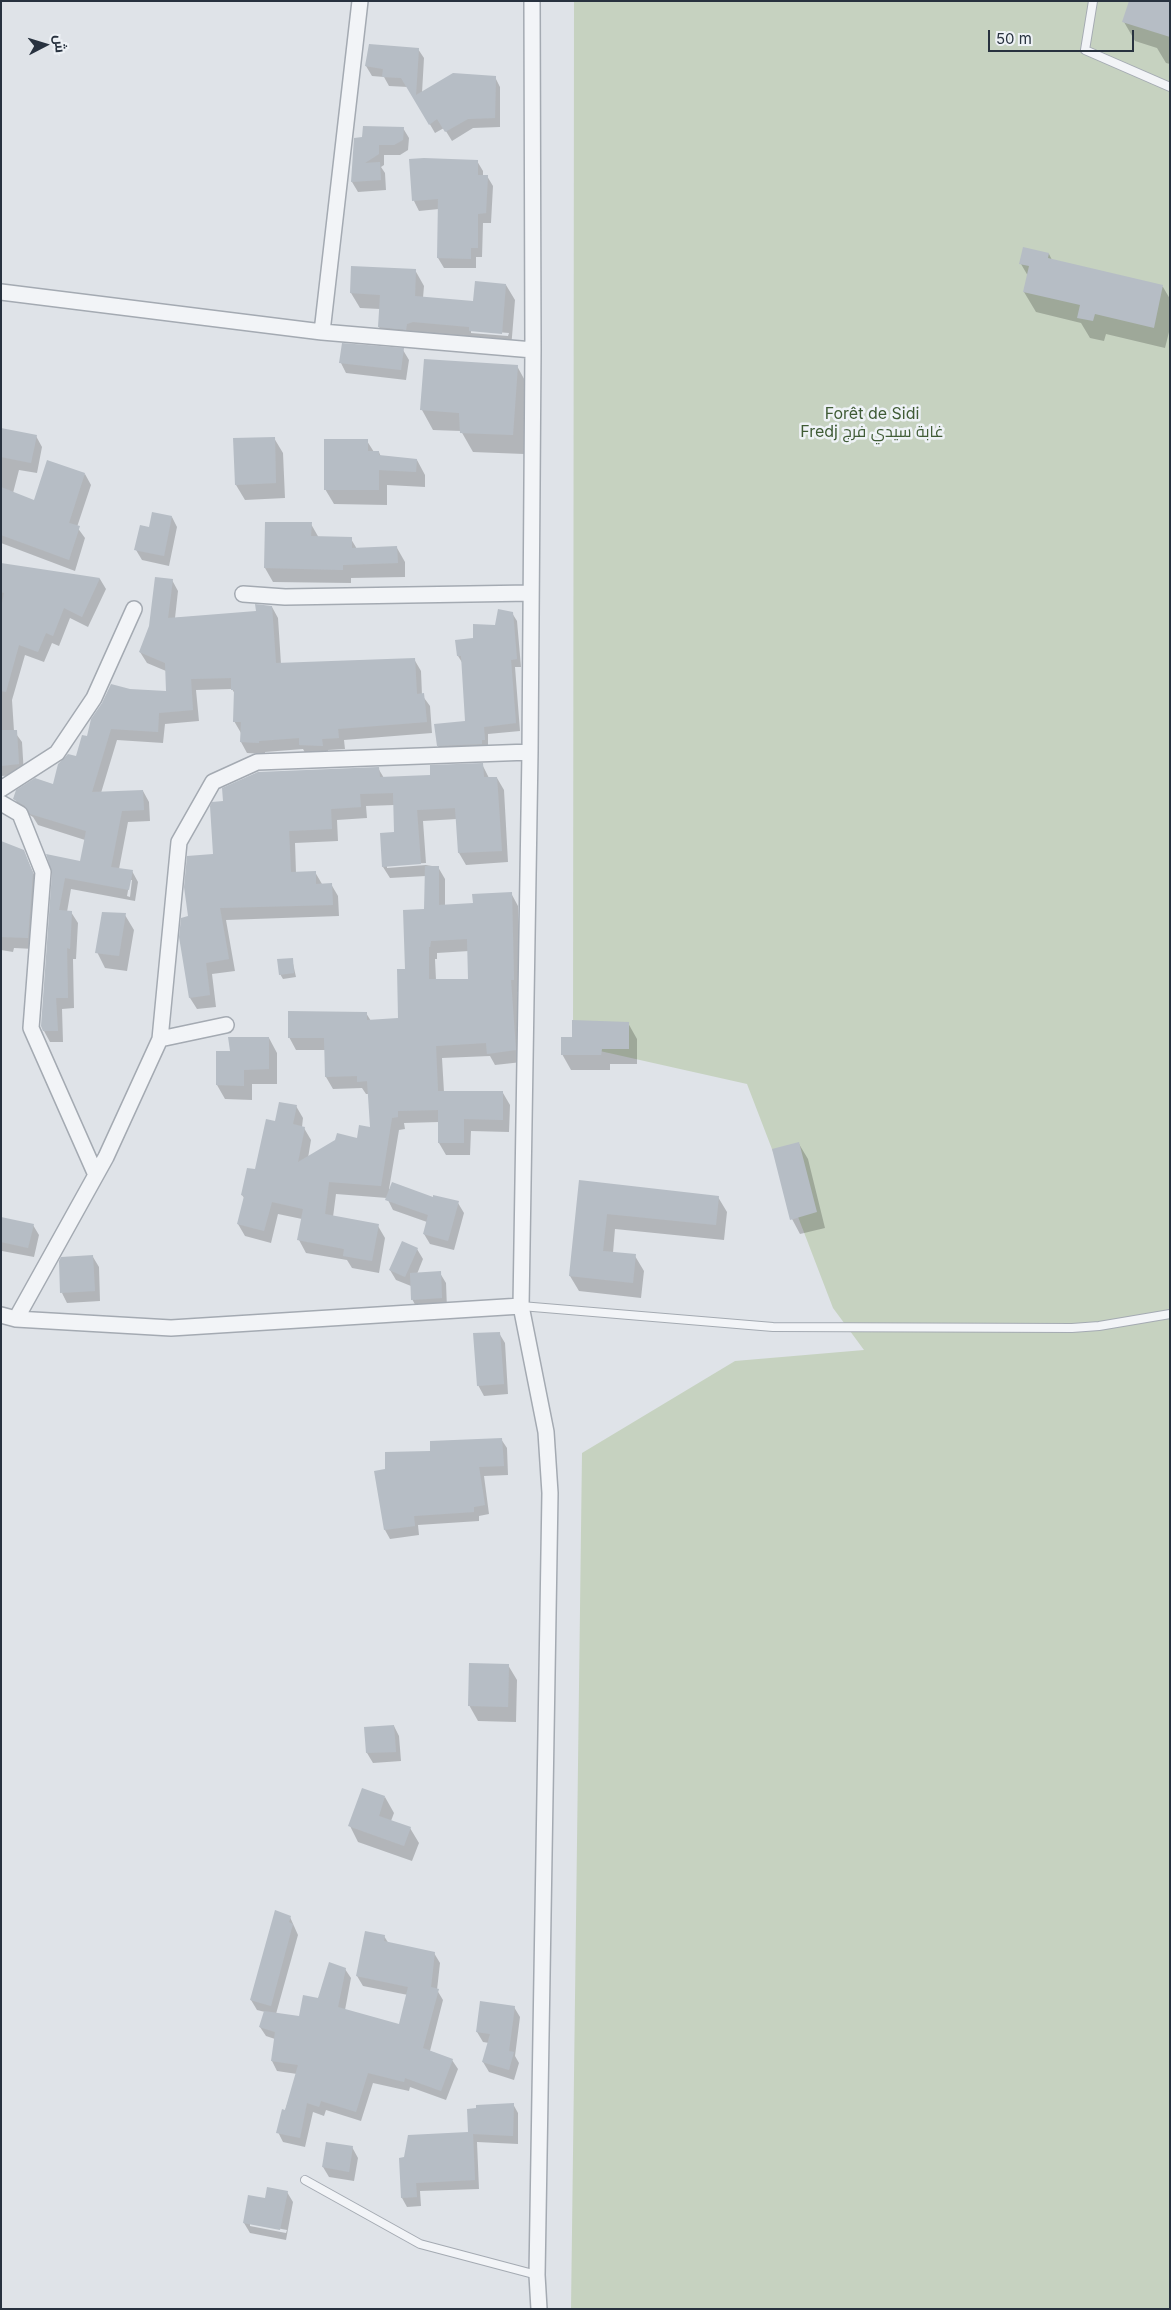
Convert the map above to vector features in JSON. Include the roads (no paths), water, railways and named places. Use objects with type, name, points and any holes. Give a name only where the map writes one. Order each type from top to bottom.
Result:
[{"type":"street","points":[[322,332],[360,1]]},
{"type":"street","points":[[532,1],[533,350],[530,752],[521,1306],[546,1432],[550,1493],[537,2275],[539,2309]]},
{"type":"street","points":[[1,292],[322,332],[533,350]]},
{"type":"street","points":[[243,594],[285,597],[531,593]]},
{"type":"street","points":[[1,789],[57,753],[94,698],[134,609]]},
{"type":"street","points":[[16,1319],[96,1175],[160,1039],[179,842],[213,782],[257,762],[530,752]]},
{"type":"street","points":[[1,803],[20,814],[43,872],[31,1028],[96,1175]]},
{"type":"street","points":[[160,1039],[226,1025]]},
{"type":"street","points":[[1,1315],[16,1319],[171,1328],[521,1306]]},
{"type":"lane","points":[[1093,1],[1085,50],[1170,87]]},
{"type":"lane","points":[[521,1306],[774,1327],[1072,1328],[1099,1326],[1170,1314]]},
{"type":"lane","points":[[305,2180],[420,2244],[537,2275]]},
{"type":"park label","name":"Forêt de Sidi Fredj غابة سيدي فرج","points":[[872,423]]}]
